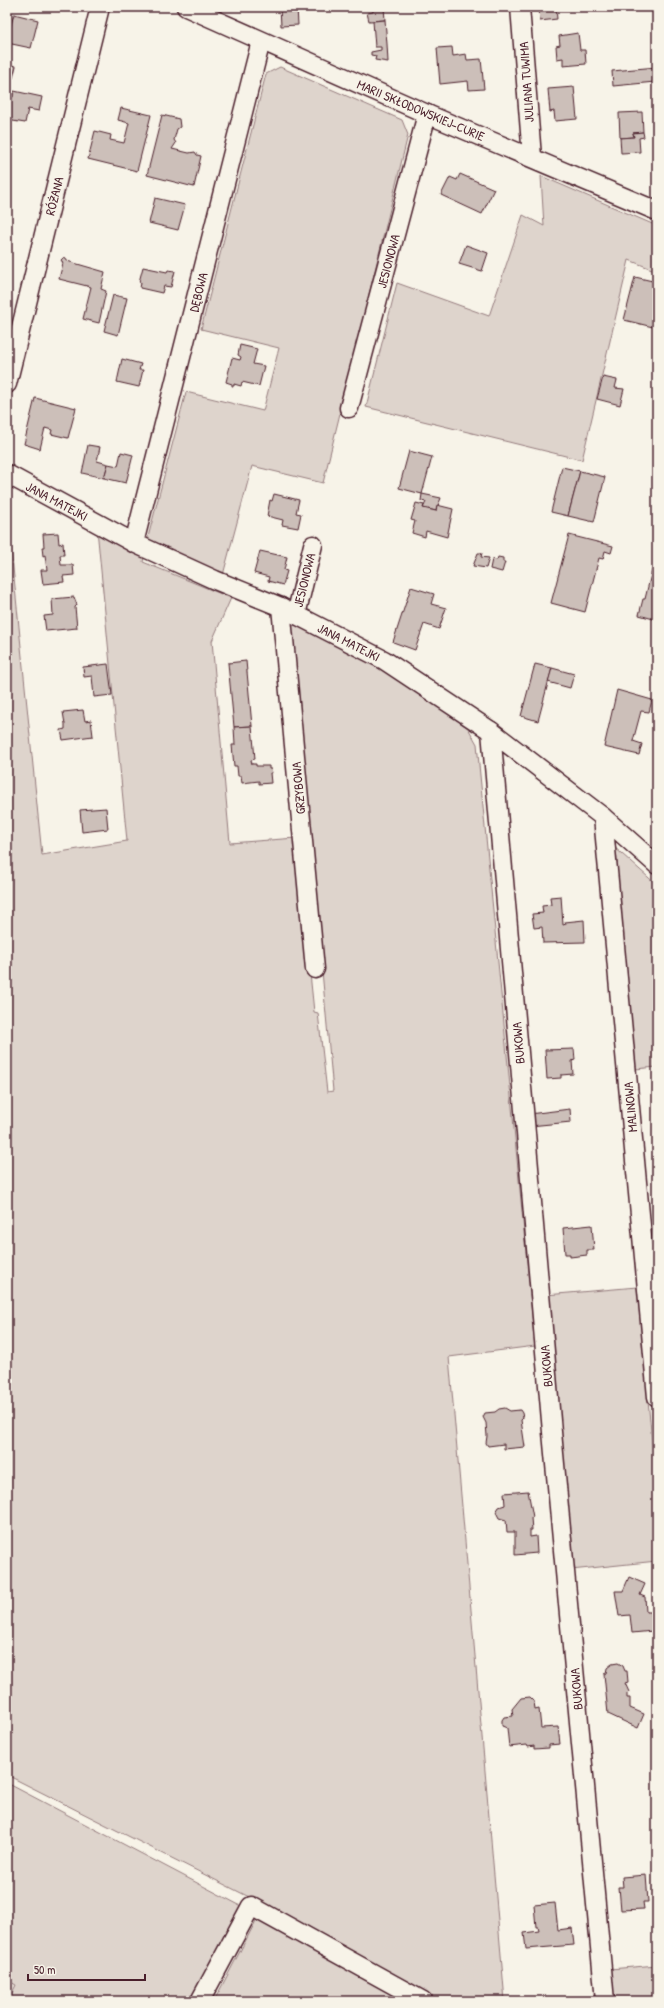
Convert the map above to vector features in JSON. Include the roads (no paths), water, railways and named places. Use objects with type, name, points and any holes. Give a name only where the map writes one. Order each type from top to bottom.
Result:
[{"type":"street","name":"RÓŻANA","points":[[7,384],[100,7]]},
{"type":"street","name":"MARII SKŁODOWSKIEJ-CURIE","points":[[186,7],[427,114],[657,211]]},
{"type":"street","points":[[224,7],[225,25]]},
{"type":"street","name":"JULIANA TUWIMA","points":[[520,7],[532,157]]},
{"type":"street","name":"DĘBOWA","points":[[134,543],[260,41]]},
{"type":"street","name":"JESIONOWA","points":[[349,408],[427,114]]},
{"type":"street","name":"JANA MATEJKI","points":[[7,474],[134,543],[288,611],[384,660],[491,731],[603,817],[657,865]]},
{"type":"street","name":"JESIONOWA","points":[[288,611],[313,546]]},
{"type":"street","name":"GRZYBOWA","points":[[288,611],[315,969]]},
{"type":"street","name":"BUKOWA","points":[[491,731],[532,1214],[605,2001]]},
{"type":"street","name":"MALINOWA","points":[[603,817],[657,1397]]},
{"type":"street","points":[[200,2001],[251,1906],[423,2001]]}]
